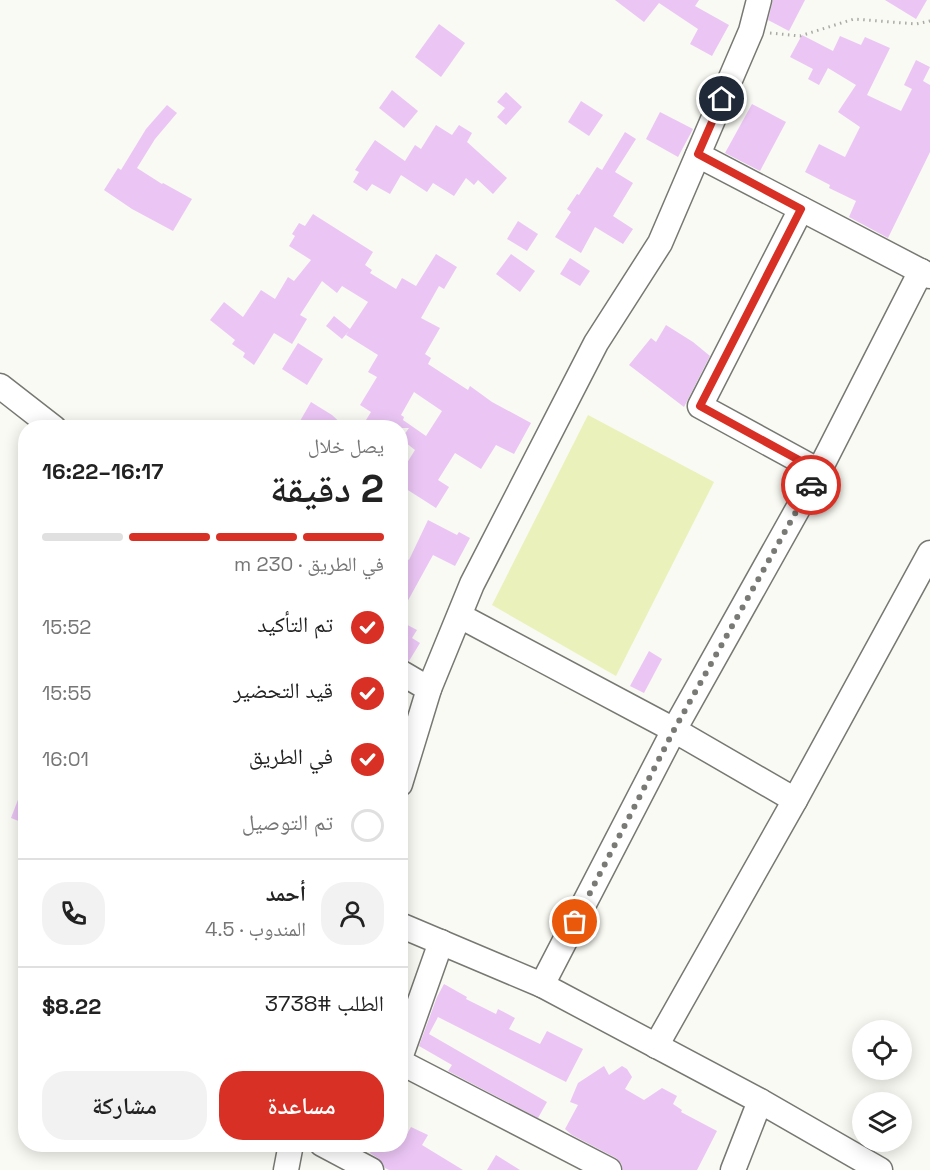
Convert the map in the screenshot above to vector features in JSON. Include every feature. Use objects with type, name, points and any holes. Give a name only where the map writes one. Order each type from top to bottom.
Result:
[{"type":"street","points":[[408,758],[429,689],[472,584],[596,343],[660,243],[691,166],[751,31],[759,0]]},
{"type":"street","points":[[542,985],[674,730],[926,274],[698,154]]},
{"type":"street","points":[[801,209],[700,406],[819,471]]},
{"type":"street","points":[[0,386],[44,420]]},
{"type":"street","points":[[656,1046],[795,800],[930,553]]},
{"type":"street","points":[[460,616],[674,730],[795,800]]},
{"type":"street","points":[[408,677],[429,689]]},
{"type":"street","points":[[408,928],[542,985],[760,1101],[880,1170]]},
{"type":"street","points":[[408,1037],[441,942]]},
{"type":"street","points":[[408,1064],[609,1170]]},
{"type":"street","points":[[733,1170],[760,1101]]},
{"type":"street","points":[[286,1170],[289,1152]]},
{"type":"street","points":[[337,1152],[371,1170]]},
{"type":"path","points":[[751,31],[800,36],[854,19],[916,24],[930,21]]},
{"type":"green space","points":[[588,415],[714,482],[616,676],[492,605]]},
{"type":"building","points":[[615,0],[699,0],[695,6],[729,25],[712,56],[690,44],[698,29],[659,3],[644,22]]},
{"type":"building","points":[[773,0],[805,0],[789,31],[768,20]]},
{"type":"building","points":[[885,0],[927,0],[916,19]]},
{"type":"building","points":[[439,24],[465,43],[441,77],[415,57]]},
{"type":"building","points":[[802,35],[833,51],[840,36],[861,45],[865,37],[890,48],[867,95],[901,111],[912,89],[904,85],[916,60],[930,67],[923,81],[930,85],[930,152],[888,238],[849,217],[856,201],[829,188],[830,185],[805,172],[819,144],[845,157],[860,127],[838,112],[856,85],[828,68],[819,85],[808,79],[813,69],[790,57]]},
{"type":"building","points":[[392,90],[418,111],[404,128],[379,108]]},
{"type":"building","points":[[506,92],[522,107],[506,125],[497,117],[505,108],[497,102]]},
{"type":"building","points":[[581,101],[603,115],[589,136],[568,122]]},
{"type":"building","points":[[752,104],[786,122],[760,171],[725,153]]},
{"type":"building","points":[[167,105],[177,113],[155,139],[137,168],[192,199],[173,231],[132,209],[104,190],[118,168],[121,170],[146,129]]},
{"type":"building","points":[[660,112],[693,129],[678,157],[646,139]]},
{"type":"building","points":[[436,125],[452,135],[459,125],[472,133],[467,142],[507,178],[493,194],[478,180],[474,185],[466,178],[454,196],[433,183],[427,192],[401,175],[390,194],[372,184],[367,191],[353,182],[359,172],[355,170],[375,140],[405,161],[415,145],[421,149]]},
{"type":"building","points":[[625,132],[636,139],[615,172],[633,183],[613,216],[633,229],[623,244],[595,227],[581,253],[555,237],[571,212],[567,209],[577,194],[579,195],[597,167],[602,170]]},
{"type":"building","points":[[313,214],[373,252],[365,265],[372,270],[370,273],[396,289],[402,278],[416,286],[436,254],[457,267],[444,289],[439,286],[421,318],[440,328],[425,354],[431,358],[428,364],[468,390],[470,386],[492,402],[531,423],[514,454],[496,445],[481,469],[455,453],[438,480],[449,487],[436,508],[408,490],[408,461],[415,450],[408,444],[408,423],[426,436],[442,411],[414,392],[401,415],[404,417],[403,420],[366,420],[371,412],[360,405],[377,377],[368,372],[378,355],[346,335],[349,331],[342,339],[326,326],[334,316],[350,329],[368,302],[342,286],[337,293],[322,281],[300,315],[307,319],[292,344],[274,333],[254,365],[243,357],[245,353],[232,344],[235,340],[210,320],[224,302],[243,317],[261,290],[275,299],[288,277],[294,281],[311,260],[289,246],[295,236],[292,234],[299,223],[305,226]]},
{"type":"building","points":[[518,221],[538,234],[527,251],[507,239]]},
{"type":"building","points":[[511,254],[535,271],[520,292],[496,274]]},
{"type":"building","points":[[570,258],[590,271],[580,286],[560,274]]},
{"type":"building","points":[[666,325],[710,356],[684,407],[629,365],[651,338],[656,342]]},
{"type":"building","points":[[298,343],[323,359],[307,385],[282,369]]},
{"type":"building","points":[[311,402],[337,420],[301,420]]},
{"type":"building","points":[[428,520],[457,535],[459,532],[470,538],[455,566],[433,555],[408,600],[409,560]]},
{"type":"building","points":[[408,625],[417,630],[412,638],[420,643],[409,661]]},
{"type":"building","points":[[649,651],[662,659],[644,693],[630,686]]},
{"type":"building","points":[[18,800],[18,821],[11,818]]},
{"type":"building","points":[[444,984],[467,997],[466,999],[496,1014],[498,1009],[515,1018],[509,1029],[540,1044],[547,1031],[583,1049],[566,1082],[438,1017],[429,1034],[547,1102],[538,1118],[448,1071],[452,1065],[419,1046]]},
{"type":"building","points":[[604,1066],[609,1075],[622,1066],[627,1069],[632,1077],[625,1089],[644,1100],[662,1088],[677,1096],[673,1104],[682,1110],[681,1112],[717,1131],[697,1170],[623,1170],[616,1158],[565,1129],[578,1105],[570,1102],[578,1083]]},
{"type":"building","points":[[411,1127],[428,1135],[422,1145],[463,1170],[389,1170],[370,1153],[408,1152],[408,1132]]},
{"type":"building","points":[[496,1155],[520,1170],[487,1170]]},
{"type":"way so far","points":[[575,922],[674,730],[811,485]]},
{"type":"route","points":[[722,99],[698,154],[801,209],[700,406],[819,471],[811,485]]}]
